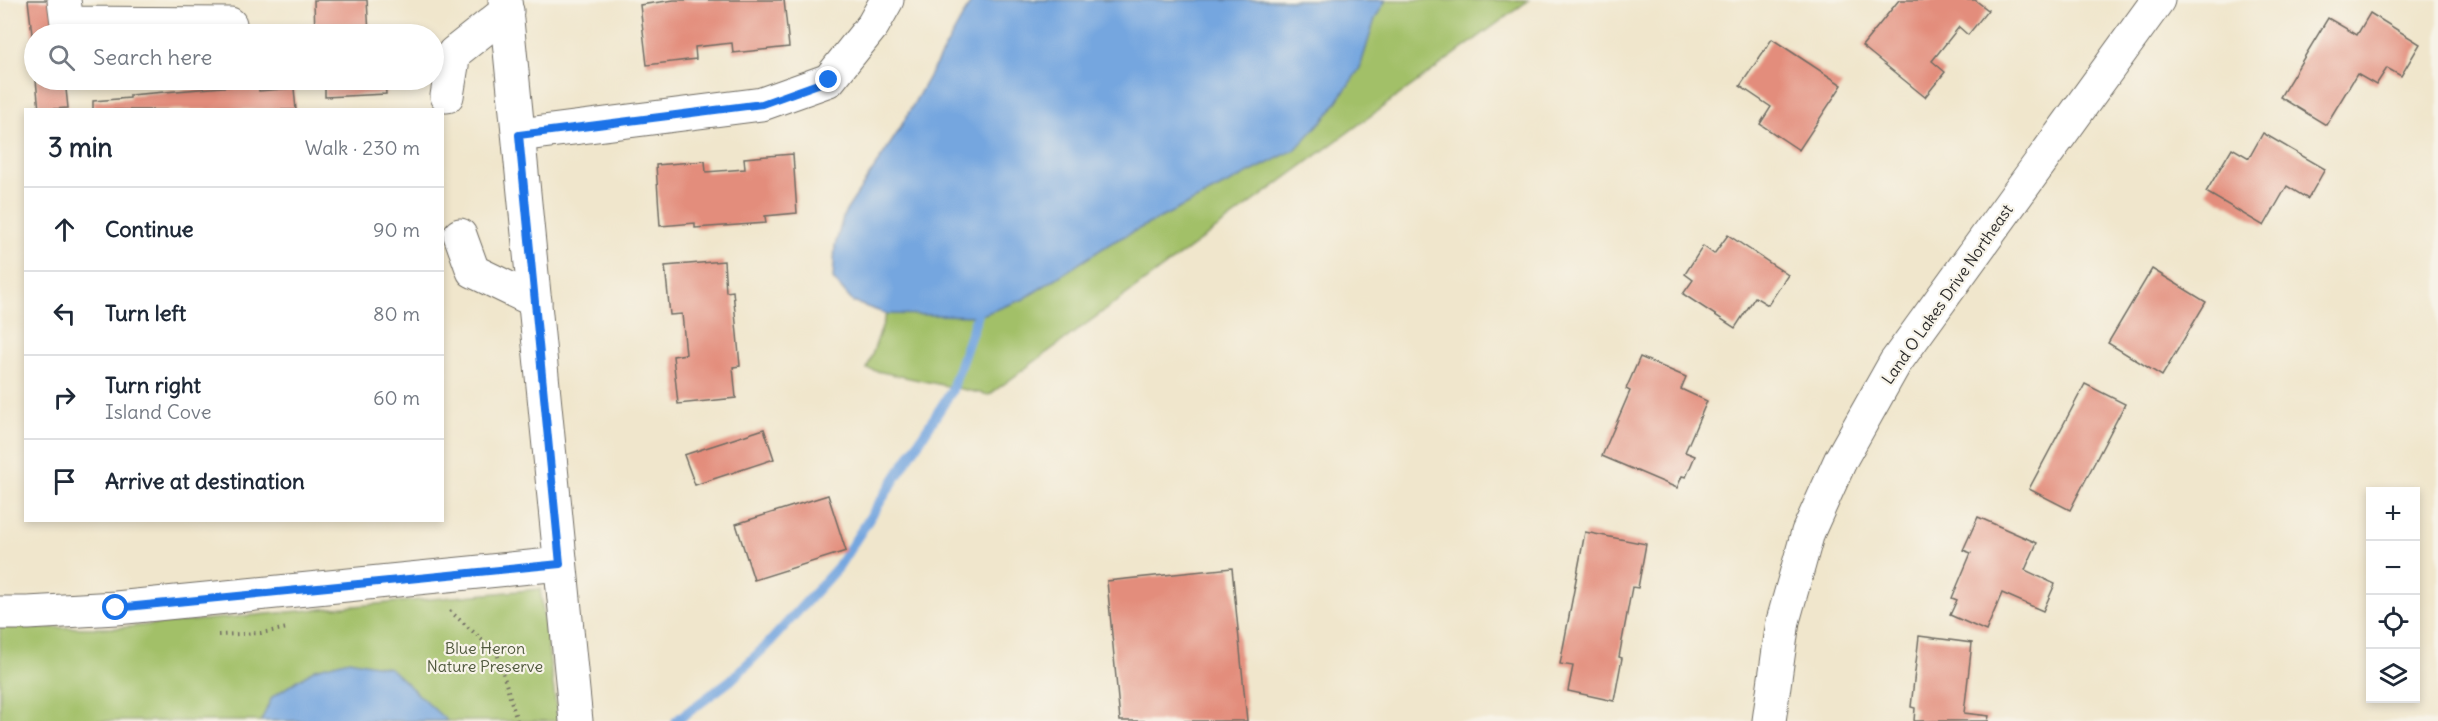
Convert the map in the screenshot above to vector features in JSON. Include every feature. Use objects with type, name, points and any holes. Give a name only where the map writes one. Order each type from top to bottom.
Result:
[{"type":"street","points":[[64,0],[67,23],[230,24]]},
{"type":"street","points":[[519,135],[762,104],[829,80],[873,25],[887,0]]},
{"type":"street","name":"Land O Lakes Drive Northeast","points":[[1769,721],[1783,621],[1808,532],[1841,459],[1895,363],[2158,0]]},
{"type":"street","points":[[506,6],[576,721]]},
{"type":"street","points":[[447,96],[454,53],[506,6]]},
{"type":"street","points":[[460,235],[472,271],[535,301]]},
{"type":"street","points":[[0,613],[28,614],[116,608],[560,564]]},
{"type":"path","points":[[442,612],[453,611],[497,653],[517,721]]},
{"type":"path","points":[[217,635],[261,633],[294,627]]},
{"type":"green space","points":[[997,0],[1529,0],[989,395],[867,369]]},
{"type":"green space","name":"Blue Heron Nature Preserve","points":[[540,589],[558,721],[0,721],[0,627],[116,628]]},
{"type":"water","points":[[972,0],[1386,0],[1375,19],[1360,68],[1331,111],[1296,149],[1111,243],[1024,299],[979,316],[887,314],[853,302],[833,279],[835,246],[844,214],[896,135]]},
{"type":"water","points":[[349,660],[390,668],[447,721],[261,721],[272,697],[315,669]]},
{"type":"building","points":[[28,0],[57,0],[60,24],[31,24]]},
{"type":"building","points":[[314,0],[367,0],[368,24],[315,24]]},
{"type":"building","points":[[674,0],[784,0],[789,47],[733,53],[732,43],[695,47],[696,59],[647,65],[640,5]]},
{"type":"building","points":[[1899,0],[1975,0],[1988,10],[1968,35],[1959,27],[1932,61],[1945,72],[1925,97],[1862,46]]},
{"type":"building","points":[[2370,13],[2420,44],[2401,76],[2387,68],[2376,85],[2357,74],[2326,125],[2280,97],[2328,18],[2357,35]]},
{"type":"building","points":[[1772,39],[1842,85],[1799,150],[1760,124],[1771,107],[1740,86]]},
{"type":"building","points":[[37,90],[66,90],[68,108],[39,108]]},
{"type":"building","points":[[188,90],[294,90],[296,108],[93,108],[93,101],[130,98],[130,95]]},
{"type":"building","points":[[325,90],[386,90],[386,94],[325,97]]},
{"type":"building","points":[[2263,133],[2325,169],[2308,199],[2287,186],[2264,226],[2206,192],[2232,148],[2249,158]]},
{"type":"building","points":[[793,154],[797,213],[765,216],[766,223],[695,228],[695,223],[660,226],[656,165],[705,161],[706,172],[745,169],[744,158]]},
{"type":"building","points":[[1728,235],[1788,275],[1768,305],[1755,297],[1735,328],[1683,294],[1693,280],[1685,274],[1703,246],[1714,254]]},
{"type":"building","points":[[724,261],[726,292],[733,291],[740,366],[733,367],[736,398],[678,404],[673,356],[686,354],[682,314],[670,315],[665,266]]},
{"type":"building","points":[[2152,269],[2206,302],[2162,376],[2108,343]]},
{"type":"building","points":[[1640,357],[1686,377],[1681,389],[1707,401],[1685,452],[1695,456],[1686,477],[1682,476],[1677,488],[1602,456],[1630,391],[1626,389]]},
{"type":"building","points":[[2085,384],[2125,404],[2070,510],[2029,489]]},
{"type":"building","points":[[764,429],[774,459],[695,485],[684,455]]},
{"type":"building","points":[[828,495],[846,551],[754,580],[736,524]]},
{"type":"building","points":[[1978,517],[2037,543],[2025,570],[2055,584],[2043,611],[2002,593],[1986,631],[1950,615],[1957,600],[1952,598],[1971,553],[1963,550]]},
{"type":"building","points":[[1585,532],[1646,544],[1638,588],[1632,587],[1619,657],[1622,658],[1614,701],[1568,691],[1573,666],[1560,664]]},
{"type":"building","points":[[1232,568],[1247,721],[1120,721],[1107,581]]},
{"type":"building","points":[[1919,636],[1972,643],[1964,713],[1989,716],[1988,721],[1914,721],[1915,708],[1911,707]]},
{"type":"waterway","points":[[676,721],[731,680],[768,644],[838,567],[951,392],[982,302]]},
{"type":"route","points":[[116,608],[560,564],[519,135],[762,104],[829,80]]}]
